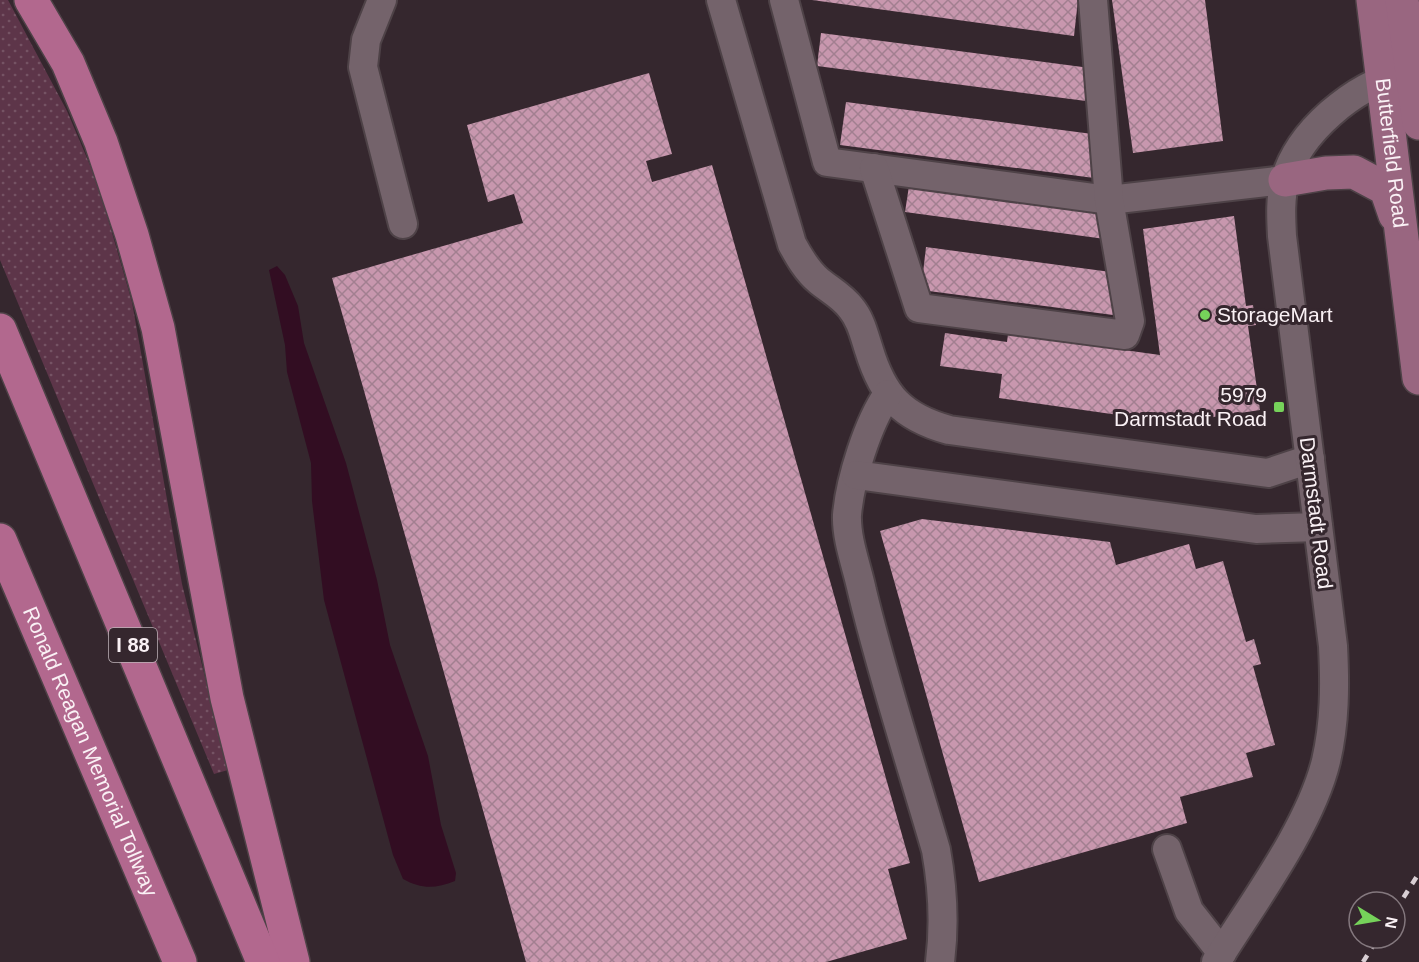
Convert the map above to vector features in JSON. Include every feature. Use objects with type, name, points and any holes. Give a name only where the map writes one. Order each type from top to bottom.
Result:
[{"type":"highway","points":[[32,0],[68,63],[101,142],[132,235],[158,328],[227,698],[293,962]]},
{"type":"highway","name":"I 88","points":[[0,330],[263,962]]},
{"type":"highway","name":"Ronald Reagan Memorial Tollway","points":[[0,540],[180,962]]},
{"type":"highway","points":[[0,584],[60,679]]},
{"type":"main road","name":"Butterfield Road","points":[[1373,0],[1404,74],[1419,123]]},
{"type":"main road","name":"Butterfield Road","points":[[1402,0],[1404,74],[1398,225],[1419,378]]},
{"type":"main road","points":[[1285,180],[1326,173],[1354,172],[1386,189],[1398,225]]},
{"type":"street","points":[[382,0],[366,40],[363,68],[403,224]]},
{"type":"street","points":[[722,0],[792,244],[807,267],[850,306],[859,320],[873,364],[888,394],[906,412],[929,424],[979,435],[1268,473],[1310,459]]},
{"type":"street","points":[[784,0],[827,162],[1109,200],[1285,180]]},
{"type":"street","points":[[874,168],[919,308],[1125,335],[1130,321],[1109,200],[1093,0]]},
{"type":"street","name":"Darmstadt Road","points":[[1219,958],[1292,840],[1312,799],[1325,763],[1332,728],[1335,689],[1333,646],[1282,236],[1281,205],[1285,180],[1296,154],[1314,131],[1348,101],[1404,74]]},
{"type":"street","points":[[888,394],[868,431],[856,474],[849,506],[849,534],[867,611],[936,850],[943,885],[945,916],[940,962]]},
{"type":"street","points":[[856,474],[1256,529],[1318,527]]},
{"type":"street","points":[[1167,849],[1189,911],[1219,958]]},
{"type":"shaded area","points":[[0,0],[8,0],[67,111],[98,184],[132,302],[182,584],[228,770],[214,774],[0,260]]},
{"type":"shaded area","points":[[277,266],[285,275],[298,306],[304,343],[346,463],[377,580],[390,645],[428,756],[441,825],[456,873],[455,881],[441,885],[428,887],[403,879],[393,855],[324,600],[312,501],[311,463],[287,372],[285,345],[269,270]]},
{"type":"building","points":[[812,0],[1078,0],[1074,36]]},
{"type":"building","points":[[1112,0],[1205,0],[1223,141],[1133,153]]},
{"type":"building","points":[[821,33],[1090,68],[1086,101],[817,66]]},
{"type":"building","points":[[649,73],[672,154],[646,161],[652,182],[712,165],[910,863],[888,869],[907,939],[826,962],[526,962],[332,278],[523,223],[514,194],[488,202],[467,125]]},
{"type":"building","points":[[846,102],[1100,135],[1094,178],[840,145]]},
{"type":"building","points":[[909,186],[1109,212],[1105,239],[905,212]]},
{"type":"building","name":"StorageMart","points":[[1234,216],[1246,306],[1253,305],[1256,325],[1248,326],[1260,410],[1175,423],[999,398],[1002,374],[940,366],[945,333],[1007,342],[1008,334],[1160,355],[1143,229]]},
{"type":"building","points":[[926,247],[1118,273],[1113,315],[921,290]]},
{"type":"building","points":[[922,519],[1110,542],[1116,565],[1189,544],[1196,569],[1223,561],[1246,642],[1254,639],[1261,664],[1253,666],[1275,745],[1246,753],[1253,777],[1180,797],[1187,823],[979,882],[880,531]]},
{"type":"railway","points":[[1407,892],[1419,873]]},
{"type":"railway","points":[[1363,962],[1370,950]]},
{"type":"place","name":"StorageMart","points":[[1205,315]]},
{"type":"place","name":"5979 Darmstadt Road","points":[[1279,407]]}]
